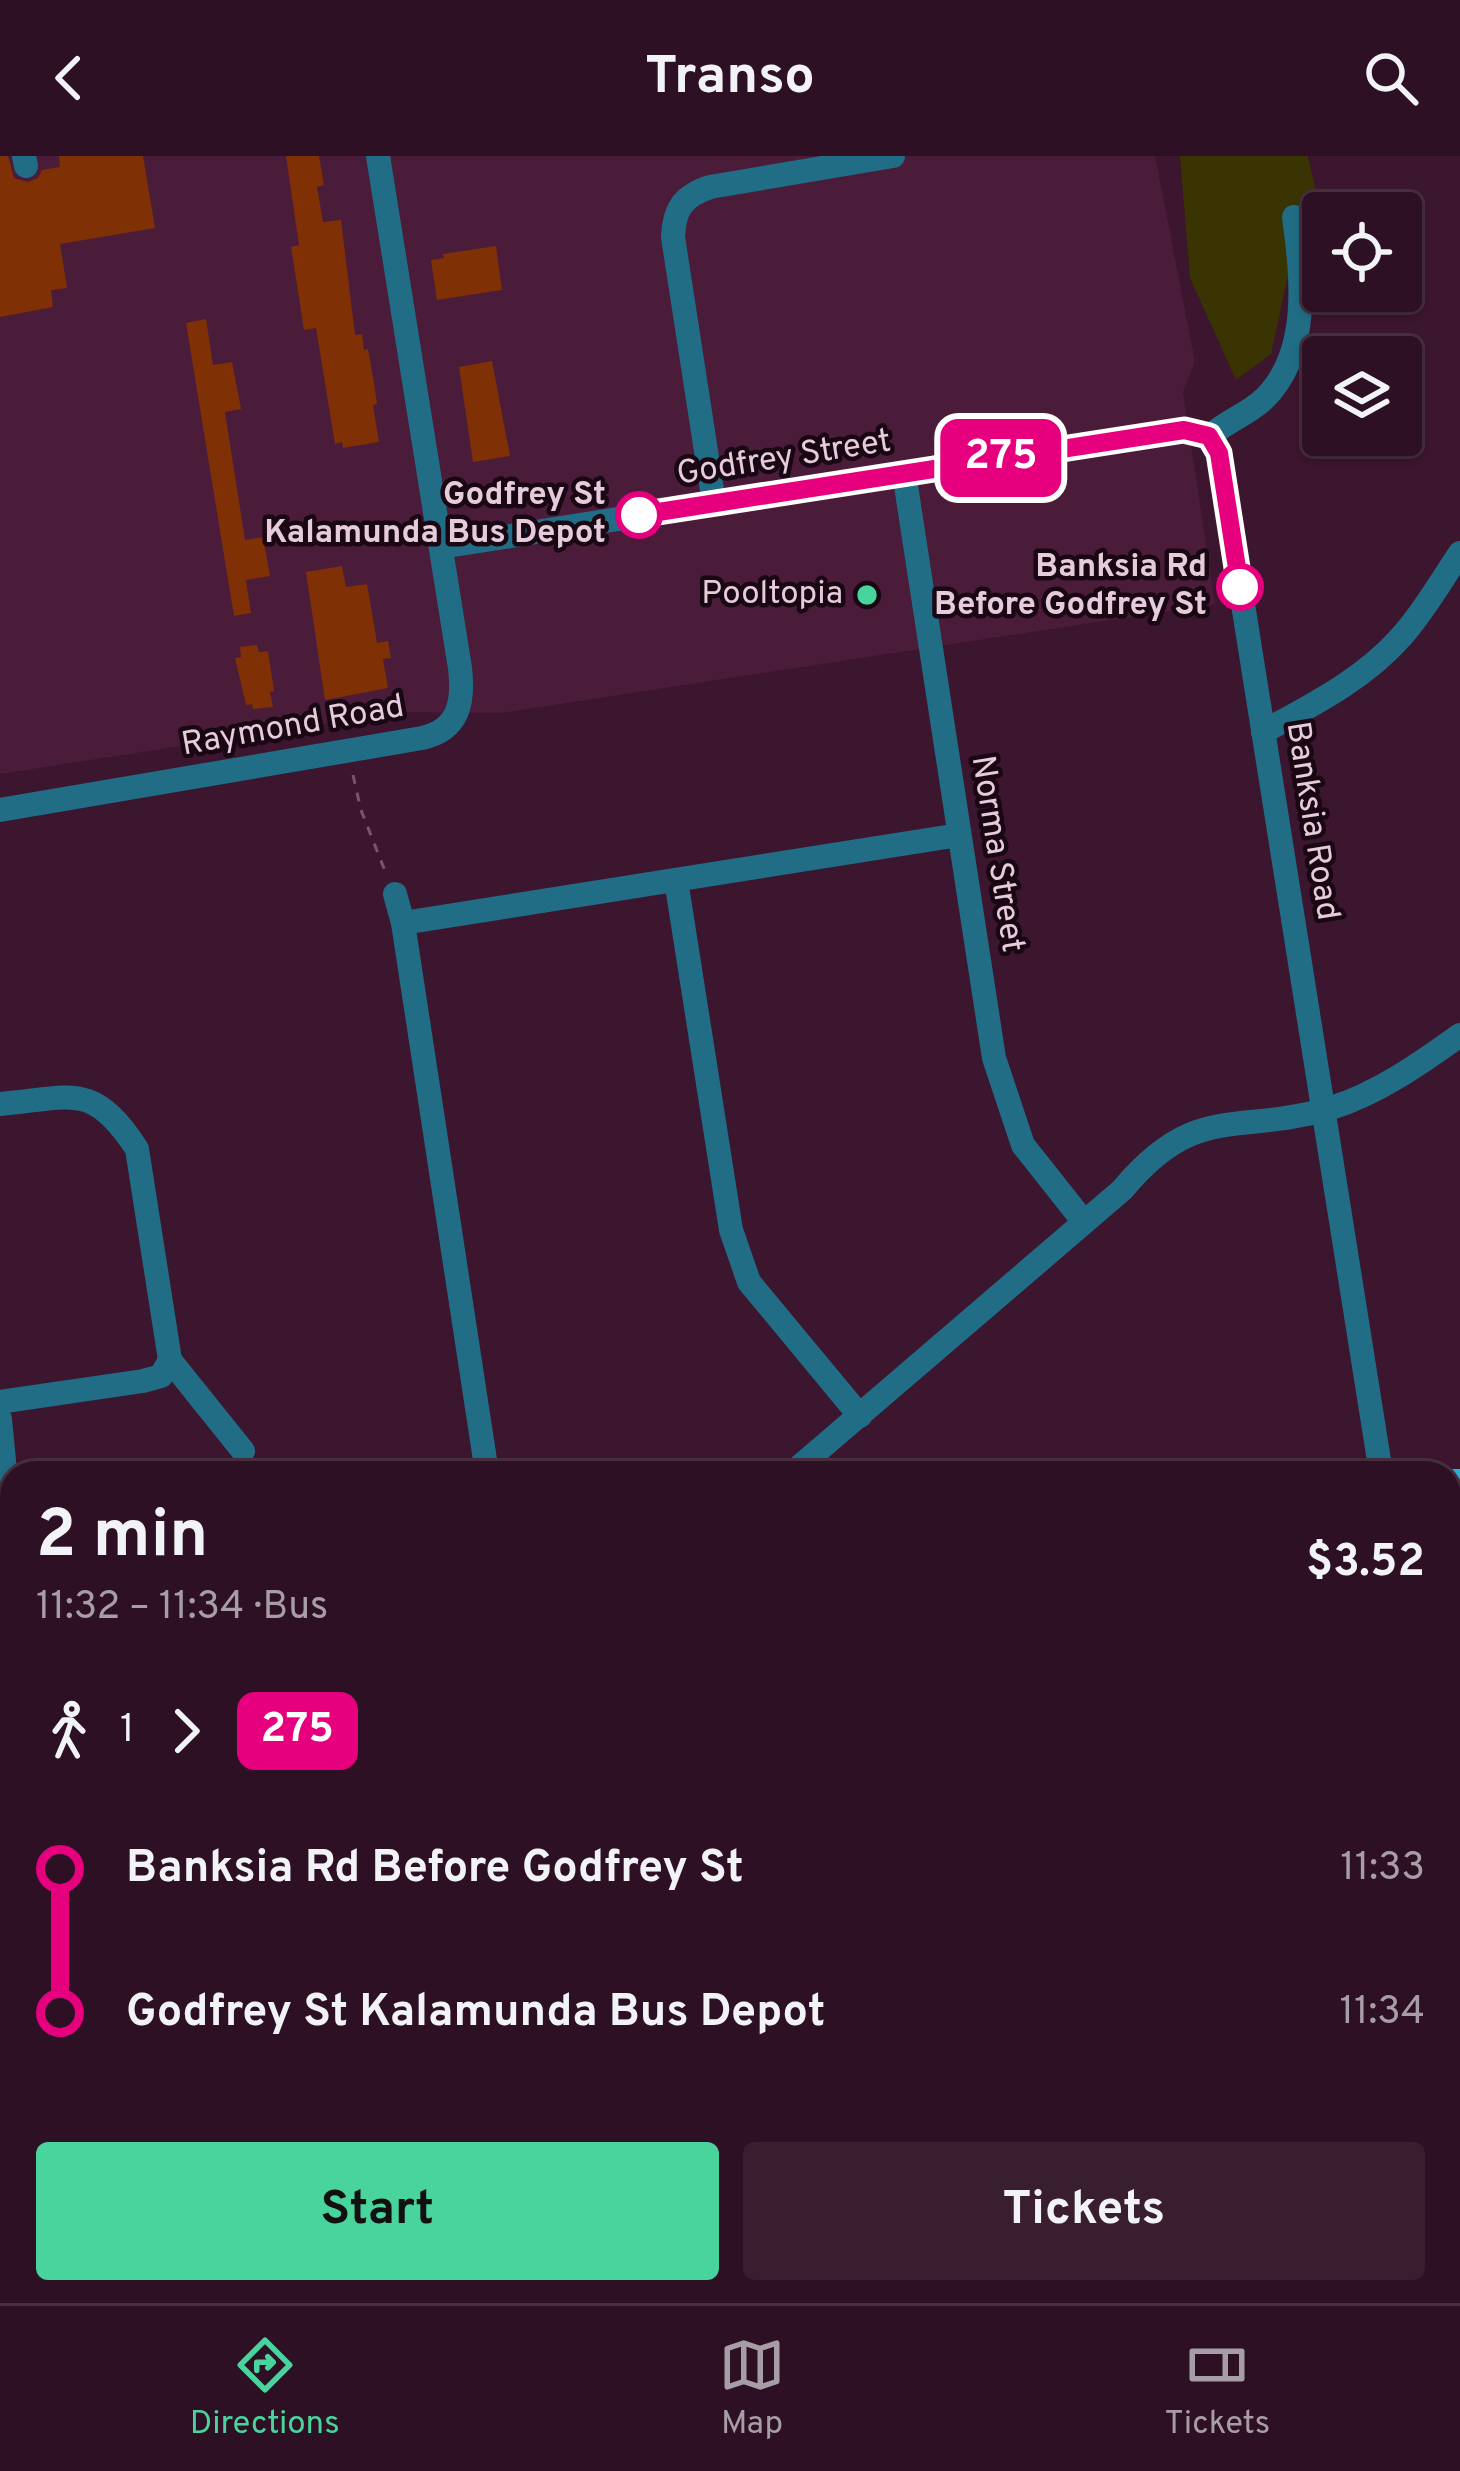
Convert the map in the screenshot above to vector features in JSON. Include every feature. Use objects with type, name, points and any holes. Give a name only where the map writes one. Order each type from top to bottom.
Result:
[{"type":"street","name":"Raymond Road","points":[[0,810],[440,734],[455,716],[463,689],[378,156]]},
{"type":"street","points":[[714,502],[673,237],[677,209],[693,192],[710,187],[893,156]]},
{"type":"street","points":[[1209,436],[1254,408],[1286,369],[1298,327],[1301,273],[1294,218]]},
{"type":"street","name":"Godfrey Street","points":[[441,547],[1168,432],[1209,436]]},
{"type":"street","name":"Banksia Road","points":[[1209,436],[1219,453],[1379,1461]]},
{"type":"street","name":"Norma Street","points":[[904,473],[994,1058],[1023,1144],[1084,1222]]},
{"type":"street","points":[[1263,732],[1339,690],[1373,663],[1402,636],[1460,553]]},
{"type":"street","points":[[404,923],[959,835]]},
{"type":"street","points":[[676,880],[731,1230],[748,1282],[860,1416]]},
{"type":"street","points":[[395,894],[404,923],[485,1461]]},
{"type":"street","points":[[807,1461],[1180,1137],[1222,1124],[1323,1110],[1356,1099],[1460,1035]]},
{"type":"street","points":[[0,1104],[62,1094],[85,1098],[123,1128],[137,1149],[170,1360],[243,1451]]},
{"type":"street","points":[[0,1402],[142,1381],[161,1376],[170,1360]]},
{"type":"street","points":[[0,1419],[1,1461]]},
{"type":"path","points":[[353,776],[361,810],[395,894]]},
{"type":"shaded area","points":[[0,156],[1155,156],[1195,361],[1183,392],[1215,604],[501,713],[401,712],[0,774]]},
{"type":"shaded area","points":[[1180,156],[1308,156],[1316,192],[1302,192],[1302,248],[1289,271],[1271,354],[1236,380],[1190,278]]},
{"type":"building","points":[[0,156],[8,156],[14,178],[28,182],[42,170],[60,167],[59,156],[143,156],[155,228],[60,244],[67,288],[51,290],[53,307],[0,317]]},
{"type":"building","points":[[286,156],[319,156],[324,185],[317,187],[323,222],[341,220],[355,335],[362,334],[364,350],[368,349],[379,442],[343,448],[342,442],[335,444],[316,328],[304,330],[291,247],[299,245]]},
{"type":"building","points":[[496,246],[502,290],[437,300],[431,260]]},
{"type":"building","points":[[206,319],[213,365],[232,362],[241,409],[225,412],[245,540],[263,537],[270,576],[246,580],[251,613],[234,616],[186,323]]},
{"type":"building","points":[[492,361],[510,456],[473,462],[459,367]]},
{"type":"building","points":[[342,566],[346,587],[367,584],[377,643],[388,641],[391,658],[383,659],[388,688],[325,700],[306,572]]},
{"type":"building","points":[[257,645],[259,652],[268,651],[273,707],[253,709],[252,704],[246,705],[235,658],[241,657],[240,647]]},
{"type":"bus line","name":"275","points":[[639,515],[1184,430],[1209,436],[1219,453],[1240,587]]},
{"type":"place","name":"Godfrey St Kalamunda Bus Depot","points":[[639,515]]},
{"type":"place","name":"Banksia Rd Before Godfrey St","points":[[1240,587]]},
{"type":"place","name":"Pooltopia","points":[[867,595]]}]
